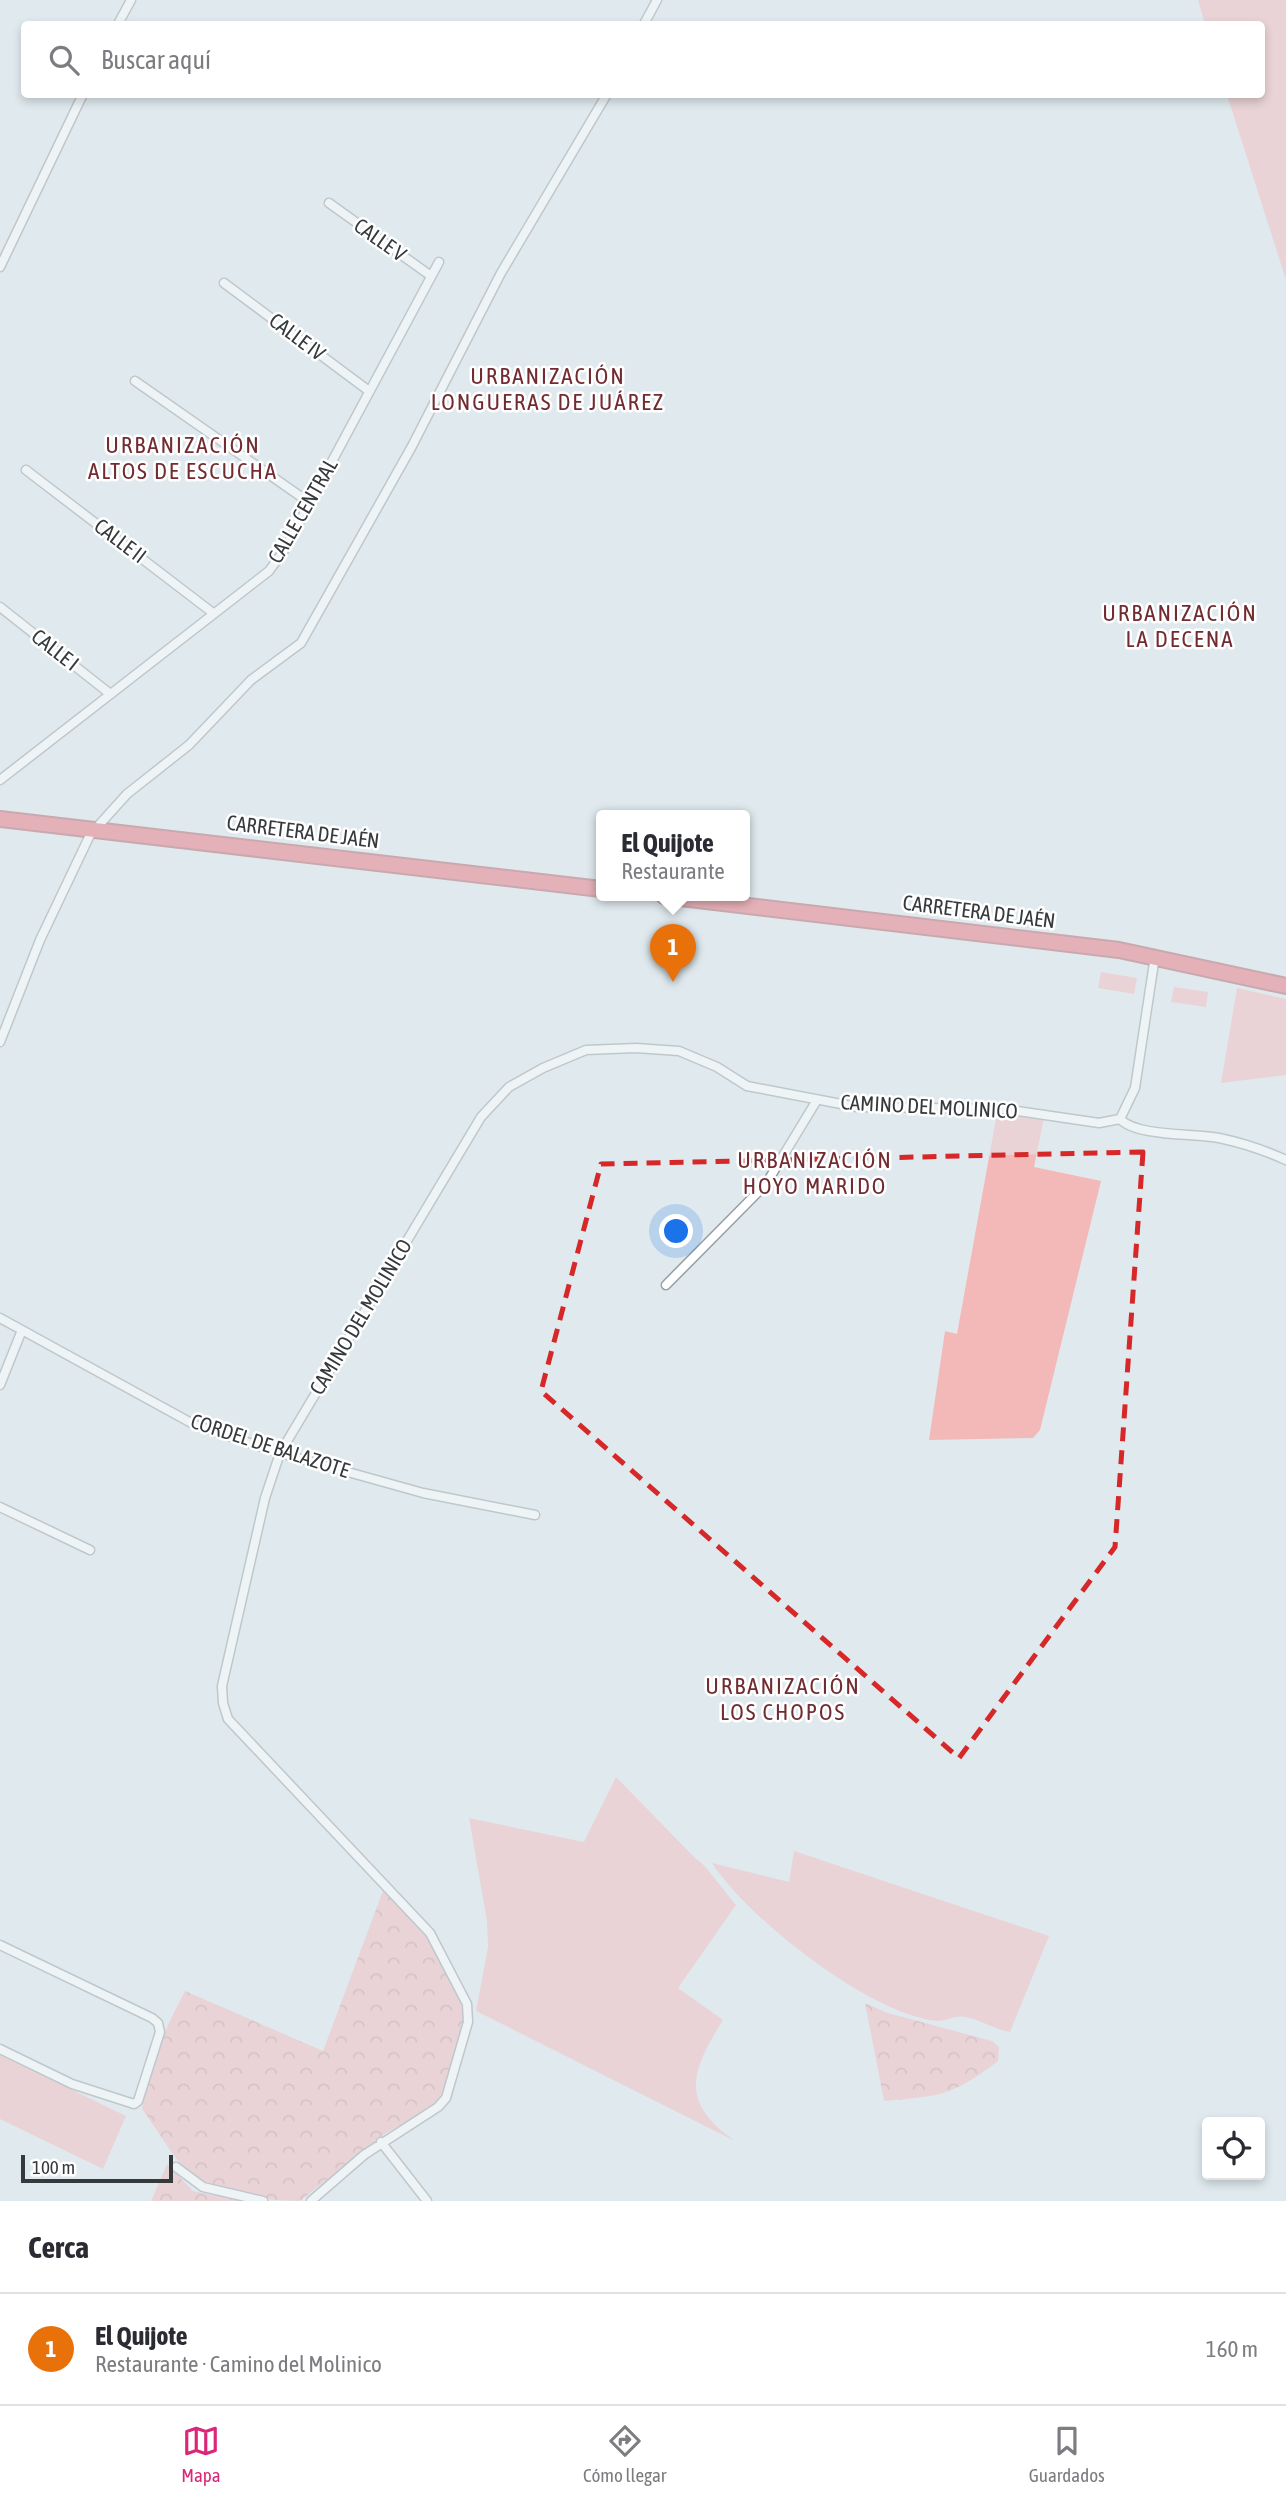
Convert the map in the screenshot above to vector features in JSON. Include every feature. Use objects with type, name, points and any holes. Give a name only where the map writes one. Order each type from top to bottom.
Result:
[{"type":"highway","name":"CARRETERA DE JAÉN","points":[[0,819],[596,888]]},
{"type":"highway","name":"CARRETERA DE JAÉN","points":[[705,901],[1156,956],[1286,986]]},
{"type":"street","points":[[120,21],[131,0]]},
{"type":"street","points":[[646,21],[657,0]]},
{"type":"street","points":[[0,267],[81,98]]},
{"type":"street","points":[[0,1042],[40,940],[96,829],[127,794],[189,745],[251,680],[301,643],[411,449],[501,273],[605,98]]},
{"type":"street","name":"CALLE V","points":[[329,204],[431,276]]},
{"type":"street","name":"CALLE CENTRAL","points":[[0,780],[269,571],[285,549],[439,262]]},
{"type":"street","name":"CALLE IV","points":[[224,283],[369,391]]},
{"type":"street","points":[[135,381],[310,503]]},
{"type":"street","name":"CALLE II","points":[[26,470],[213,613]]},
{"type":"street","name":"CALLE I","points":[[0,607],[109,693]]},
{"type":"street","points":[[1156,956],[1135,1088],[1120,1119],[1134,1127],[1217,1138],[1260,1148],[1286,1160]]},
{"type":"street","name":"CAMINO DEL MOLINICO","points":[[312,2201],[381,2142],[438,2107],[446,2098],[468,2022],[467,2004],[455,1976],[420,1919],[228,1719],[222,1686],[258,1525],[281,1453],[481,1117],[509,1087],[586,1049],[636,1048],[679,1051],[717,1067],[747,1086],[857,1107],[1004,1109],[1099,1123],[1120,1119]]},
{"type":"street","points":[[666,1285],[766,1184],[817,1100]]},
{"type":"street","name":"CORDEL DE BALAZOTE","points":[[0,1318],[195,1425],[281,1453],[423,1493],[535,1515]]},
{"type":"street","points":[[0,1385],[22,1330]]},
{"type":"street","points":[[0,1507],[90,1550]]},
{"type":"street","points":[[0,1945],[152,2018],[160,2032],[138,2101],[134,2104],[72,2084],[0,2049]]},
{"type":"street","points":[[381,2142],[427,2201]]},
{"type":"street","points":[[176,2167],[203,2187],[263,2201]]},
{"type":"highlighted area","points":[[1143,1152],[1115,1547],[959,1758],[541,1391],[601,1164]]},
{"type":"green space","points":[[1198,0],[1286,0],[1286,280],[1228,98],[1265,98],[1265,21],[1204,21]]},
{"type":"green space","points":[[1101,972],[1137,978],[1134,994],[1098,988]]},
{"type":"green space","points":[[1174,987],[1208,992],[1206,1007],[1171,1002]]},
{"type":"green space","points":[[1237,988],[1286,999],[1286,1075],[1221,1083]]},
{"type":"green space","points":[[997,1113],[1044,1118],[1034,1167],[1101,1181],[1040,1430],[1033,1438],[929,1440],[945,1331],[957,1334]]},
{"type":"green space","points":[[616,1777],[704,1866],[736,1905],[678,1988],[723,2020],[704,2055],[696,2085],[698,2099],[705,2113],[735,2141],[476,2011],[488,1947],[487,1921],[469,1818],[584,1842]]},
{"type":"green space","points":[[794,1851],[1049,1936],[1010,2032],[964,2017],[938,2021],[911,2015],[880,2002],[813,1961],[781,1936],[729,1885],[712,1863],[789,1882]]},
{"type":"green space","points":[[384,1888],[431,1942],[461,2001],[463,2023],[443,2097],[431,2109],[386,2133],[300,2201],[238,2195],[207,2185],[194,2177],[183,2167],[142,2109],[158,2048],[185,1991],[323,2051]]},
{"type":"green space","points":[[865,2003],[888,2013],[992,2041],[999,2047],[998,2061],[957,2088],[919,2098],[884,2101]]},
{"type":"green space","points":[[0,2055],[126,2116],[103,2169],[0,2119]]},
{"type":"green space","points":[[167,2164],[193,2191],[244,2201],[151,2201]]},
{"type":"place","name":"El Quijote","points":[[673,982]]},
{"type":"district","name":"URBANIZACIÓN LONGUERAS DE JUÁREZ","points":[[548,389]]},
{"type":"district","name":"URBANIZACIÓN ALTOS DE ESCUCHA","points":[[183,458]]},
{"type":"district","name":"URBANIZACIÓN LA DECENA","points":[[1180,626]]},
{"type":"district","name":"URBANIZACIÓN HOYO MARIDO","points":[[815,1173]]},
{"type":"district","name":"URBANIZACIÓN LOS CHOPOS","points":[[783,1699]]}]
